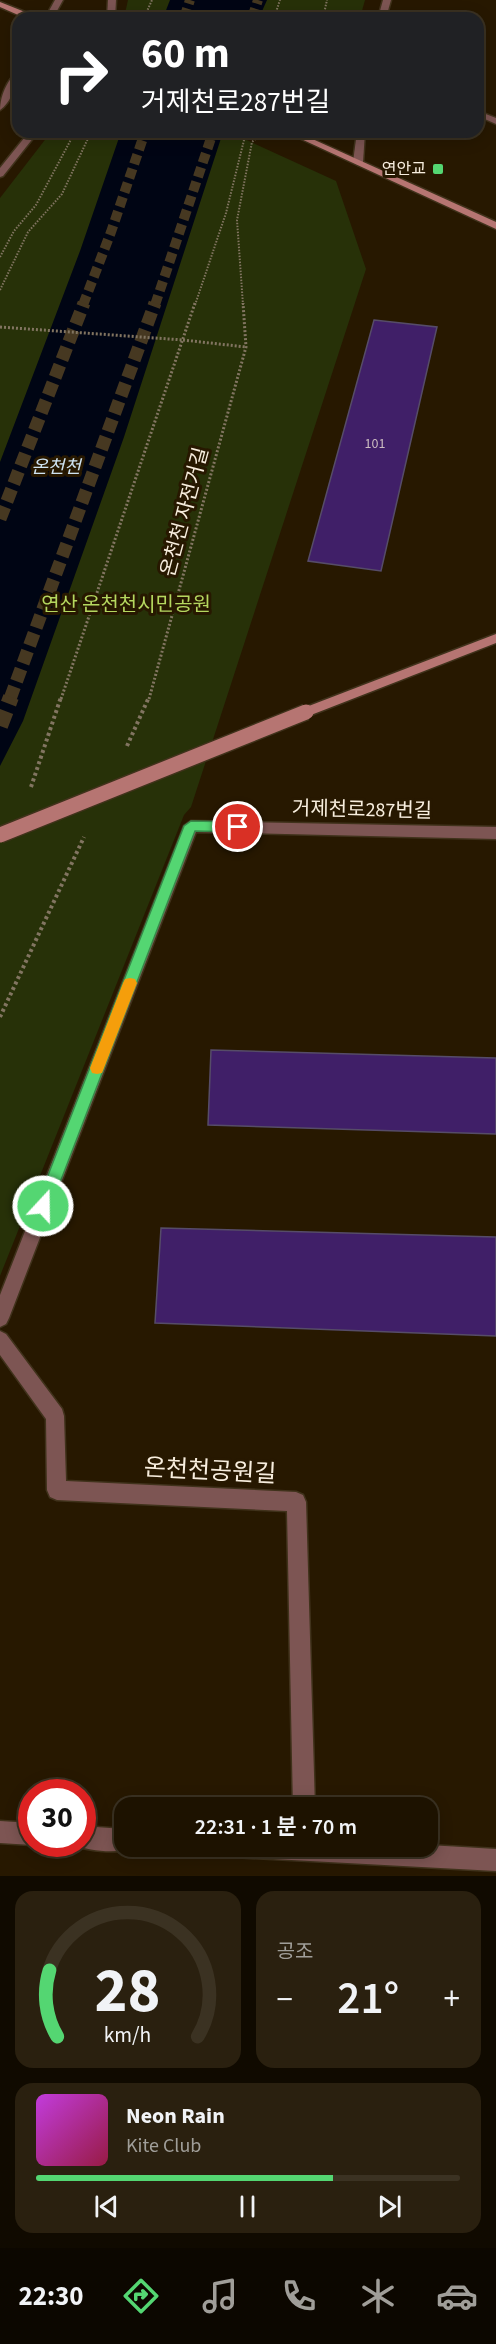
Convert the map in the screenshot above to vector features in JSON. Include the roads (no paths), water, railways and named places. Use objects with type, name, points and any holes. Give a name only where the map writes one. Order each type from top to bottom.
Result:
[{"type":"main road","points":[[0,4],[18,12]]},
{"type":"main road","points":[[304,138],[496,226]]},
{"type":"main road","points":[[0,835],[306,712],[496,639]]},
{"type":"street","points":[[0,107],[12,86]]},
{"type":"street","points":[[0,174],[29,138]]},
{"type":"street","points":[[358,162],[360,138]]},
{"type":"street","name":"거제천로287번길","points":[[0,1318],[191,826],[496,833]]},
{"type":"street","name":"온천천공원길","points":[[0,1340],[55,1416],[57,1490],[296,1502],[304,1797]]},
{"type":"street","points":[[0,1832],[18,1833]]},
{"type":"street","points":[[96,1838],[114,1839]]},
{"type":"street","points":[[438,1857],[496,1860]]},
{"type":"water","points":[[170,0],[267,0],[262,12],[165,12]]},
{"type":"water","name":"온천천","points":[[119,138],[221,138],[124,437],[23,721],[0,766],[0,462],[80,251]]},
{"type":"tunnel","points":[[186,12],[190,0]]},
{"type":"tunnel","points":[[254,12],[258,0]]},
{"type":"tunnel","points":[[83,305],[143,138]]},
{"type":"tunnel","points":[[155,305],[211,138]]},
{"type":"tunnel","points":[[0,519],[84,303]]},
{"type":"tunnel","points":[[10,699],[155,303]]},
{"type":"tunnel","points":[[0,726],[11,697]]},
{"type":"place","name":"연안교","points":[[438,169]]},
{"type":"park label","name":"연산 온천천시민공원","points":[[126,605]]}]
